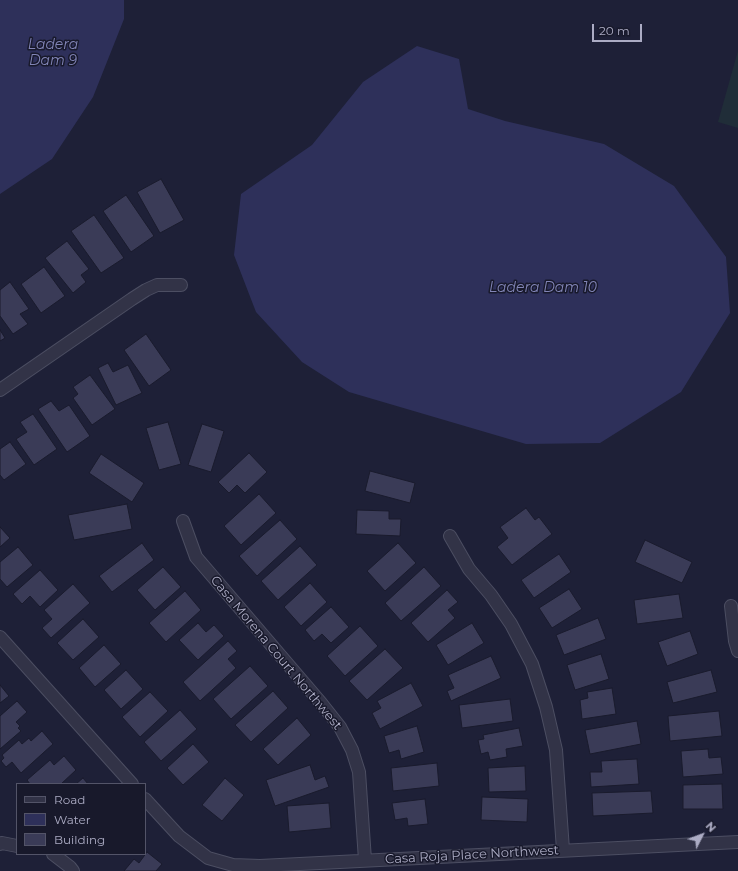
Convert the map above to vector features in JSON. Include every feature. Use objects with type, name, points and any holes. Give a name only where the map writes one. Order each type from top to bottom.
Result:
[{"type":"street","points":[[0,390],[146,290],[163,284],[181,285]]},
{"type":"street","name":"Casa Morena Court Northwest","points":[[183,521],[196,557],[340,727],[352,750],[359,772],[365,860]]},
{"type":"street","points":[[450,536],[468,569],[491,595],[511,624],[532,664],[546,707],[556,750],[562,850]]},
{"type":"street","points":[[731,606],[735,641],[738,651]]},
{"type":"street","points":[[0,637],[131,783]]},
{"type":"street","name":"Casa Roja Place Northwest","points":[[146,800],[179,836],[208,858],[233,865],[260,866],[738,842]]},
{"type":"street","points":[[1,844],[16,846]]},
{"type":"street","points":[[54,855],[73,871]]},
{"type":"shaded area","points":[[738,51],[738,128],[718,122]]},
{"type":"water","name":"Ladera Dam 9","points":[[0,0],[124,0],[124,19],[93,97],[52,159],[0,194]]},
{"type":"water","name":"Ladera Dam 10","points":[[417,46],[459,59],[468,109],[505,121],[604,144],[674,186],[726,257],[730,313],[681,392],[600,443],[526,444],[349,392],[302,362],[256,312],[234,255],[241,194],[312,145],[363,82]]},
{"type":"building","points":[[161,179],[184,220],[160,233],[137,192]]},
{"type":"building","points":[[126,195],[154,236],[131,252],[103,211]]},
{"type":"building","points":[[94,215],[124,258],[101,273],[71,231]]},
{"type":"building","points":[[67,241],[89,269],[81,275],[86,282],[73,293],[45,258]]},
{"type":"building","points":[[44,267],[65,296],[41,313],[21,284]]},
{"type":"building","points":[[10,282],[29,309],[20,314],[28,324],[13,334],[0,316],[0,290]]},
{"type":"building","points":[[0,330],[5,338],[0,341]]},
{"type":"building","points":[[146,334],[171,370],[149,386],[124,350]]},
{"type":"building","points":[[108,363],[113,372],[128,365],[142,393],[116,405],[98,368]]},
{"type":"building","points":[[90,375],[115,409],[92,425],[73,398],[78,394],[73,387]]},
{"type":"building","points":[[51,401],[59,411],[69,405],[90,436],[67,452],[38,409]]},
{"type":"building","points":[[33,414],[57,449],[34,465],[16,439],[27,432],[20,422]]},
{"type":"building","points":[[168,422],[181,464],[159,470],[146,428]]},
{"type":"building","points":[[202,424],[224,431],[211,472],[188,465]]},
{"type":"building","points":[[10,442],[26,464],[4,480],[0,475],[0,449]]},
{"type":"building","points":[[249,453],[267,472],[245,493],[237,485],[229,493],[218,482]]},
{"type":"building","points":[[101,454],[144,483],[132,502],[89,473]]},
{"type":"building","points":[[370,471],[415,483],[410,503],[365,491]]},
{"type":"building","points":[[259,494],[276,513],[241,545],[224,526]]},
{"type":"building","points":[[127,504],[132,529],[74,540],[68,515]]},
{"type":"building","points":[[526,508],[535,520],[539,517],[552,534],[512,565],[497,547],[508,538],[500,527]]},
{"type":"building","points":[[357,510],[389,511],[389,519],[401,519],[400,536],[356,534]]},
{"type":"building","points":[[280,520],[297,539],[257,576],[239,556]]},
{"type":"building","points":[[0,527],[10,538],[0,547]]},
{"type":"building","points":[[645,540],[692,562],[682,583],[635,562]]},
{"type":"building","points":[[142,543],[154,560],[112,592],[99,576]]},
{"type":"building","points":[[398,543],[416,563],[385,591],[367,571]]},
{"type":"building","points":[[300,546],[317,565],[278,600],[261,581]]},
{"type":"building","points":[[18,547],[33,565],[7,587],[0,579],[0,562]]},
{"type":"building","points":[[559,554],[571,572],[534,598],[521,580]]},
{"type":"building","points":[[163,567],[181,587],[155,610],[137,590]]},
{"type":"building","points":[[424,567],[441,586],[401,621],[385,603]]},
{"type":"building","points":[[40,570],[58,590],[40,607],[30,596],[22,604],[13,594]]},
{"type":"building","points":[[310,583],[327,602],[301,626],[284,607]]},
{"type":"building","points":[[73,584],[90,603],[51,638],[42,628],[52,619],[44,610]]},
{"type":"building","points":[[569,589],[582,609],[552,628],[539,608]]},
{"type":"building","points":[[447,590],[458,602],[448,610],[455,618],[428,642],[411,623]]},
{"type":"building","points":[[185,591],[201,610],[166,642],[149,623]]},
{"type":"building","points":[[679,594],[683,618],[637,624],[634,600]]},
{"type":"building","points":[[331,607],[349,627],[331,643],[322,634],[314,641],[305,630]]},
{"type":"building","points":[[598,618],[606,639],[564,655],[556,635]]},
{"type":"building","points":[[83,619],[99,637],[73,660],[57,643]]},
{"type":"building","points":[[198,623],[206,632],[214,625],[224,636],[198,660],[179,640]]},
{"type":"building","points":[[472,623],[484,643],[448,665],[436,645]]},
{"type":"building","points":[[360,626],[378,646],[345,676],[327,656]]},
{"type":"building","points":[[690,631],[698,654],[667,666],[658,642]]},
{"type":"building","points":[[228,641],[237,651],[228,659],[236,668],[200,701],[183,682]]},
{"type":"building","points":[[104,645],[121,664],[95,687],[79,668]]},
{"type":"building","points":[[385,649],[403,668],[367,700],[349,681]]},
{"type":"building","points":[[601,654],[609,679],[575,690],[567,665]]},
{"type":"building","points":[[491,656],[501,678],[451,701],[447,691],[454,688],[448,675]]},
{"type":"building","points":[[250,666],[268,686],[231,719],[213,699]]},
{"type":"building","points":[[126,670],[143,689],[121,709],[104,690]]},
{"type":"building","points":[[711,670],[717,692],[673,703],[667,682]]},
{"type":"building","points":[[411,683],[423,706],[380,729],[372,713],[381,708],[377,701]]},
{"type":"building","points":[[0,685],[9,696],[0,703]]},
{"type":"building","points":[[612,688],[616,714],[582,719],[580,700],[588,698],[587,692]]},
{"type":"building","points":[[273,691],[288,708],[251,742],[235,725]]},
{"type":"building","points":[[150,692],[168,711],[140,737],[122,717]]},
{"type":"building","points":[[510,699],[513,721],[462,728],[459,705]]},
{"type":"building","points":[[17,701],[27,712],[16,722],[20,726],[18,728],[21,731],[0,749],[0,716]]},
{"type":"building","points":[[180,710],[197,729],[161,761],[144,742]]},
{"type":"building","points":[[719,711],[722,736],[670,741],[668,716]]},
{"type":"building","points":[[297,718],[311,735],[278,765],[263,749]]},
{"type":"building","points":[[637,721],[641,744],[590,754],[585,730]]},
{"type":"building","points":[[417,726],[424,752],[401,759],[399,750],[389,753],[384,736]]},
{"type":"building","points":[[519,728],[523,746],[506,749],[507,757],[490,760],[488,752],[481,754],[478,740],[484,739],[483,735]]},
{"type":"building","points":[[42,731],[53,744],[21,773],[12,762],[6,767],[1,761],[4,758],[2,755],[19,740],[22,744],[29,738],[31,741]]},
{"type":"building","points":[[193,744],[209,762],[183,785],[167,768]]},
{"type":"building","points":[[708,749],[709,758],[721,757],[723,774],[683,777],[681,751]]},
{"type":"building","points":[[64,756],[76,770],[62,783],[29,783],[27,780],[50,760],[54,765]]},
{"type":"building","points":[[637,759],[639,784],[591,787],[590,772],[602,772],[601,761]]},
{"type":"building","points":[[437,763],[439,786],[393,791],[391,768]]},
{"type":"building","points":[[310,765],[315,780],[325,776],[329,787],[275,806],[266,780]]},
{"type":"building","points":[[525,766],[526,791],[489,792],[488,768]]},
{"type":"building","points":[[83,778],[87,783],[77,783]]},
{"type":"building","points":[[225,778],[244,795],[222,821],[202,805]]},
{"type":"building","points":[[722,784],[723,809],[683,809],[683,785]]},
{"type":"building","points":[[651,791],[653,813],[593,816],[592,793]]},
{"type":"building","points":[[482,797],[528,799],[527,822],[481,820]]},
{"type":"building","points":[[425,799],[428,824],[408,826],[407,818],[395,820],[392,803]]},
{"type":"building","points":[[329,803],[331,828],[289,832],[287,806]]},
{"type":"building","points":[[147,852],[162,864],[156,871],[124,871],[134,859],[139,863]]}]
